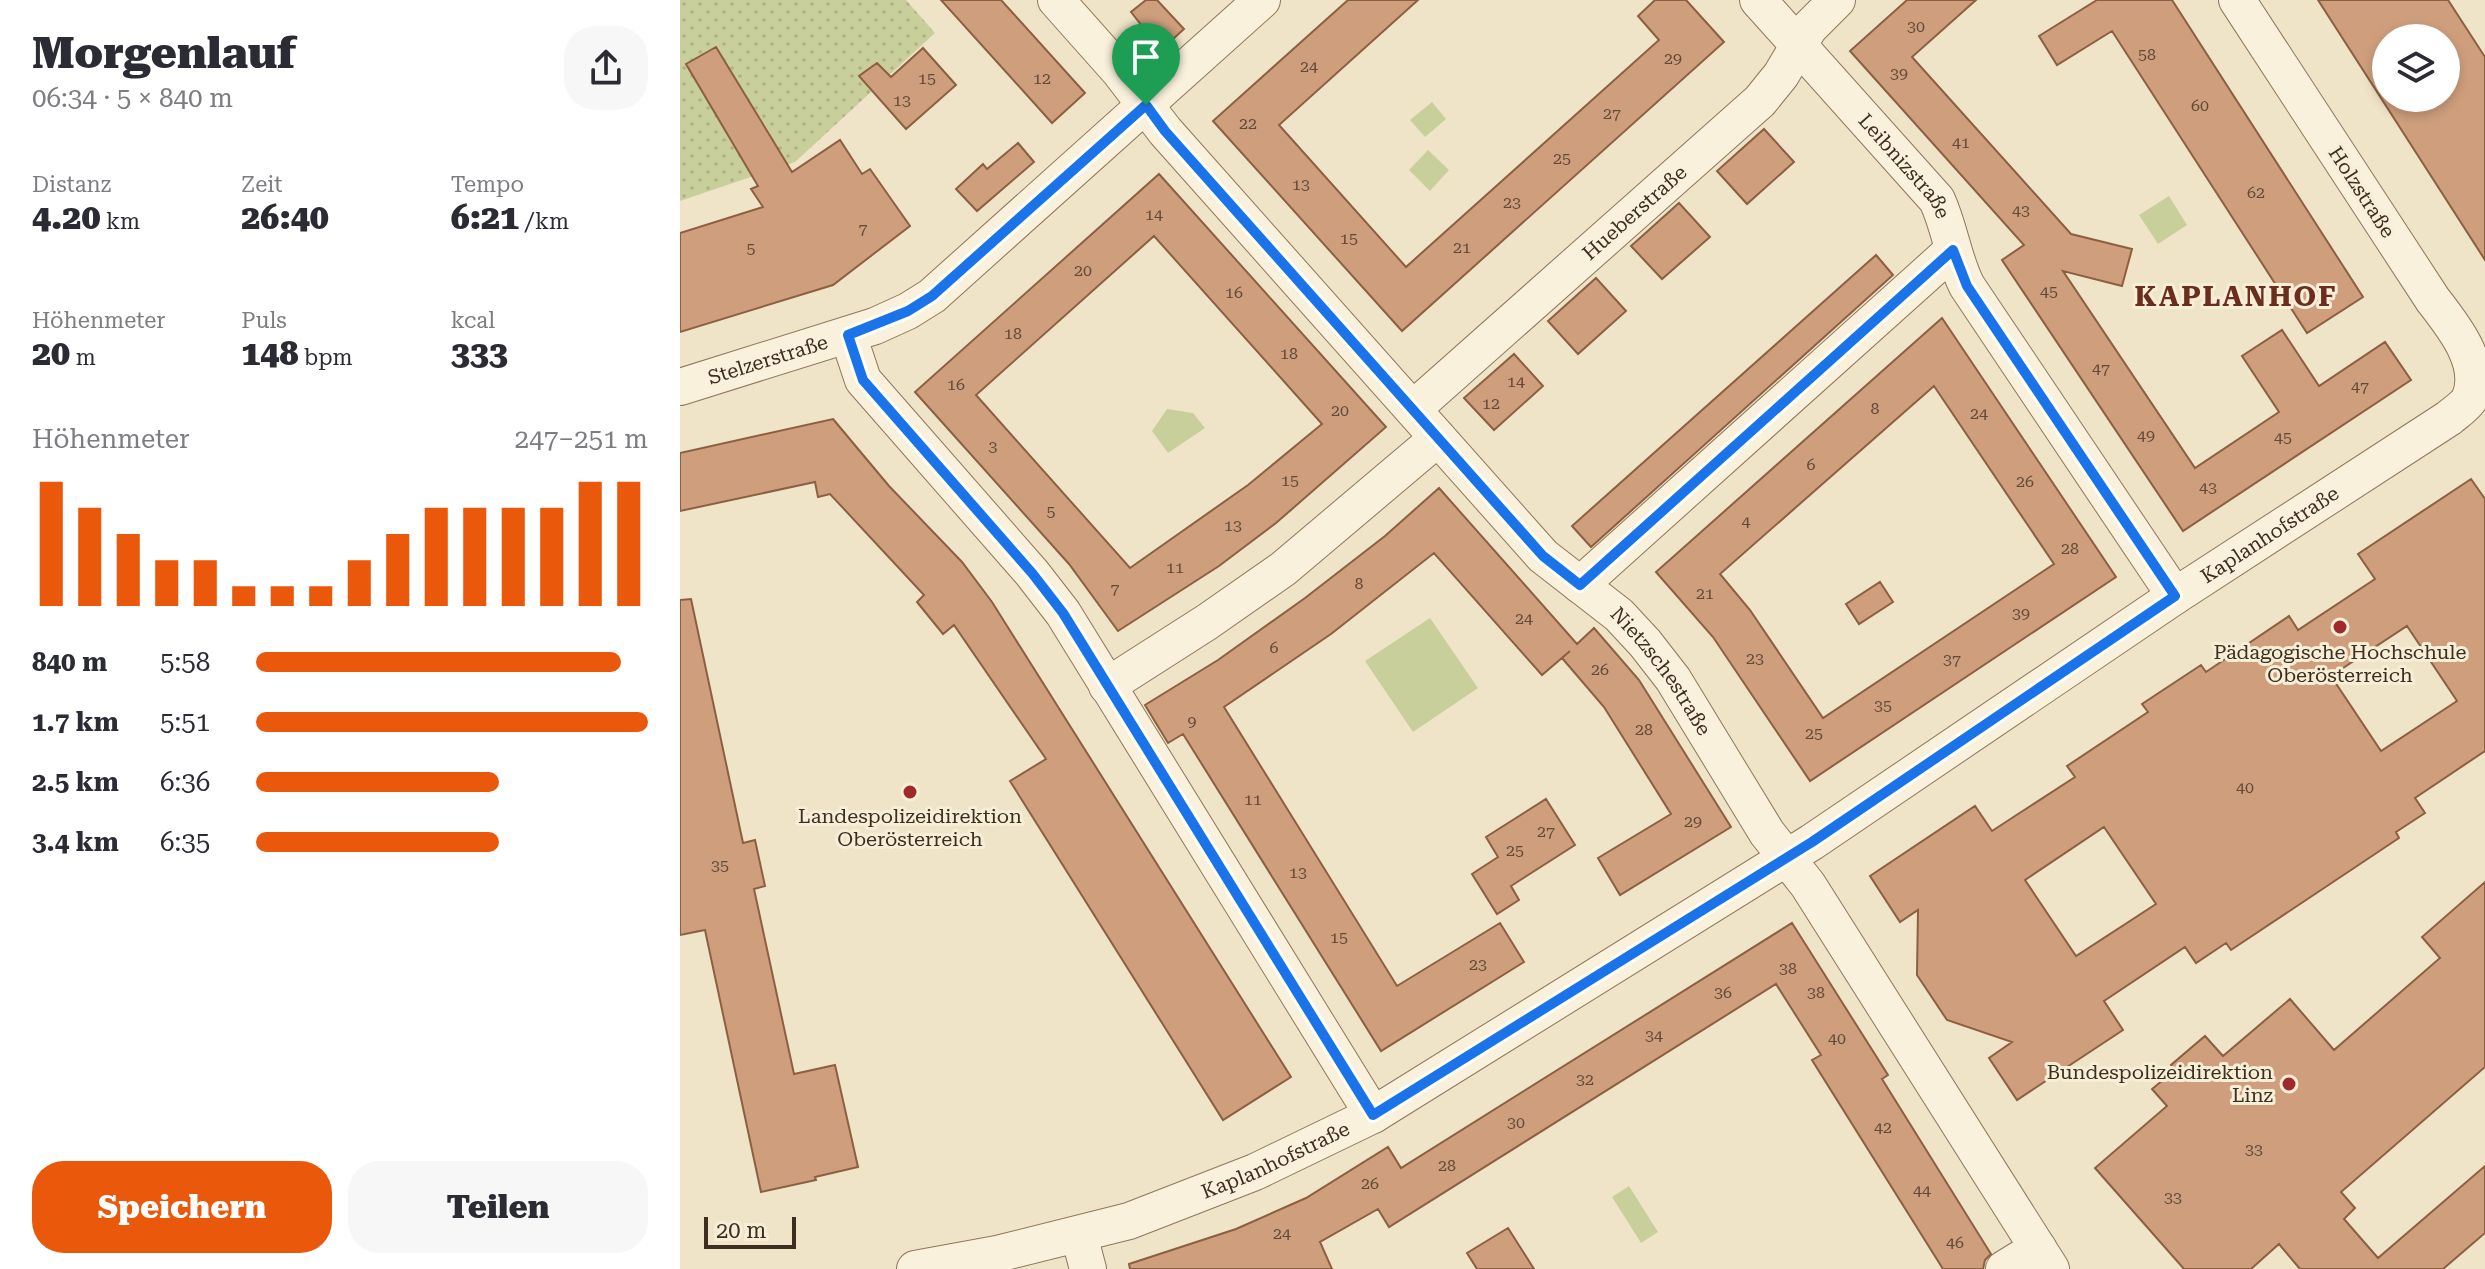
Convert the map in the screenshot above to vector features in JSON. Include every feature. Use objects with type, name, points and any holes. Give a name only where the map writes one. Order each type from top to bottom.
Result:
[{"type":"street","name":"Nietzschestraße","points":[[1056,0],[1120,72],[1165,131],[1543,556],[1619,615],[1645,643],[1673,679],[1767,833],[1808,885],[2044,1259]]},
{"type":"street","name":"Stelzerstraße","points":[[680,387],[848,335],[895,317],[932,296],[1262,0]]},
{"type":"street","name":"Leibnizstraße","points":[[1758,0],[1925,185],[1945,216],[1953,250],[1967,286],[2175,596]]},
{"type":"street","name":"Hueberstraße","points":[[1413,409],[1760,101],[1781,75],[1809,28],[1837,0]]},
{"type":"street","name":"Holzstraße","points":[[2237,0],[2433,300],[2468,345],[2477,366],[2477,385]]},
{"type":"street","points":[[1580,585],[1953,250]]},
{"type":"street","points":[[848,335],[863,380],[1032,573],[1063,613],[1373,1115]]},
{"type":"street","name":"Kaplanhofstraße","points":[[915,1269],[1083,1252],[1129,1221],[1255,1172],[1373,1115],[1786,859],[2175,596],[2449,418],[2468,401],[2477,385]]},
{"type":"street","points":[[1107,686],[1283,569],[1438,438]]},
{"type":"street","points":[[2004,1269],[2044,1259]]},
{"type":"green space","points":[[680,0],[906,0],[935,33],[795,162],[680,201]]},
{"type":"green space","points":[[1432,102],[1446,119],[1425,137],[1410,120]]},
{"type":"green space","points":[[1428,150],[1449,170],[1430,191],[1409,170]]},
{"type":"green space","points":[[2169,196],[2187,225],[2158,244],[2139,215]]},
{"type":"green space","points":[[1167,409],[1193,413],[1205,428],[1168,453],[1152,431]]},
{"type":"green space","points":[[1430,618],[1478,688],[1413,732],[1365,661]]},
{"type":"green space","points":[[1629,1186],[1658,1232],[1641,1243],[1612,1197]]},
{"type":"building","points":[[941,0],[1001,0],[1085,93],[1052,123]]},
{"type":"building","points":[[1146,0],[1157,0],[1184,29],[1161,50],[1131,12]]},
{"type":"building","points":[[1348,0],[1418,0],[1279,125],[1406,267],[1659,40],[1638,16],[1655,0],[1686,0],[1724,42],[1402,331],[1213,121]]},
{"type":"building","points":[[1907,0],[1976,0],[1912,57],[2071,234],[2132,249],[2122,286],[2063,271],[2195,468],[2279,412],[2242,356],[2282,330],[2319,386],[2385,342],[2411,380],[2183,531],[2002,260],[2024,245],[1850,51]]},
{"type":"building","points":[[2097,0],[2172,0],[2363,297],[2307,333],[2112,31],[2057,65],[2039,36]]},
{"type":"building","points":[[2318,0],[2448,0],[2485,57],[2485,260],[2390,112],[2460,112],[2460,24],[2372,24],[2372,84]]},
{"type":"building","points":[[716,47],[792,172],[840,140],[862,174],[870,169],[910,226],[833,285],[680,332],[680,233],[763,207],[751,189],[758,186],[686,64]]},
{"type":"building","points":[[923,48],[956,85],[906,129],[859,76],[877,63],[891,77]]},
{"type":"building","points":[[1764,129],[1794,162],[1747,204],[1717,171]]},
{"type":"building","points":[[1018,143],[1034,162],[977,211],[956,189],[983,164],[987,169]]},
{"type":"building","points":[[1159,174],[1386,427],[1276,523],[1219,566],[1118,631],[1069,564],[915,392]],"holes":[[[1154,236],[1322,424],[1248,485],[1130,568],[976,395]]]},
{"type":"building","points":[[1679,203],[1710,237],[1662,279],[1631,246]]},
{"type":"building","points":[[1876,255],[1893,275],[1591,547],[1572,526]]},
{"type":"building","points":[[1596,278],[1626,311],[1578,354],[1548,321]]},
{"type":"building","points":[[1942,318],[2116,577],[1810,781],[1713,637],[1656,572]],"holes":[[[1934,386],[2054,564],[1823,718],[1750,610],[1720,574]]]},
{"type":"building","points":[[1514,354],[1543,386],[1494,430],[1464,398]]},
{"type":"building","points":[[833,419],[889,486],[962,562],[992,602],[1291,1077],[1223,1120],[1010,781],[1046,759],[954,625],[943,634],[917,602],[924,595],[830,494],[818,497],[815,482],[680,511],[680,453]]},
{"type":"building","name":"Pädagogische Hochschule Oberösterreich","points":[[2471,479],[2485,499],[2485,751],[2415,798],[2425,813],[2396,832],[2399,838],[2231,950],[2226,943],[2196,963],[2185,947],[2104,1001],[2123,1030],[2017,1100],[1989,1058],[2012,1042],[1947,1020],[1917,975],[1918,910],[1900,922],[1870,876],[1975,806],[1992,831],[2075,777],[2067,766],[2148,712],[2142,704],[2201,665],[2206,672],[2289,616],[2298,630],[2375,579],[2358,554]],"holes":[[[2407,626],[2457,701],[2381,751],[2331,676]],[[2104,827],[2156,904],[2076,956],[2025,880]]]},
{"type":"building","points":[[1439,488],[1577,644],[1594,628],[1639,680],[1731,827],[1620,895],[1598,858],[1671,814],[1604,707],[1562,658],[1570,651],[1542,675],[1434,553],[1331,634],[1224,707],[1397,986],[1500,923],[1524,962],[1381,1051],[1183,734],[1168,743],[1145,705],[1218,660],[1305,598],[1385,536]]},
{"type":"building","points":[[1880,582],[1893,602],[1859,624],[1846,604]]},
{"type":"building","points":[[691,599],[743,843],[755,840],[765,886],[754,889],[794,1074],[835,1065],[858,1167],[761,1192],[705,930],[680,935],[680,600]]},
{"type":"building","points":[[1546,799],[1575,845],[1511,886],[1519,900],[1497,914],[1472,874],[1498,857],[1486,837]]},
{"type":"building","points":[[2485,882],[2485,1067],[2341,1192],[2355,1208],[2344,1219],[2378,1258],[2485,1166],[2485,1233],[2443,1269],[2300,1269],[2279,1244],[2251,1269],[2184,1269],[2095,1168],[2167,1106],[2152,1089],[2175,1070],[2171,1065],[2205,1036],[2223,1056],[2290,999],[2334,1050],[2440,958],[2422,937]]},
{"type":"building","points":[[1792,923],[1888,1075],[1882,1079],[1991,1254],[1985,1260],[1983,1269],[1943,1269],[1812,1060],[1821,1055],[1776,984],[1389,1227],[1378,1209],[1320,1242],[1332,1269],[1130,1269],[1129,1264],[1236,1229],[1306,1198],[1388,1147],[1401,1168]]},
{"type":"building","points":[[1508,1228],[1534,1269],[1477,1269],[1467,1253]]},
{"type":"place","name":"Pädagogische Hochschule Oberösterreich","points":[[2340,627]]},
{"type":"place","name":"Landespolizeidirektion Oberösterreich","points":[[910,792]]},
{"type":"place","name":"Bundespolizeidirektion Linz","points":[[2289,1084]]},
{"type":"district","name":"KAPLANHOF","points":[[2236,296]]},
{"type":"route","points":[[1146,105],[1165,131],[1543,556],[1580,585],[1953,250],[1967,286],[1991,324],[2175,596],[1812,842],[1373,1115],[1063,613],[1032,573],[863,380],[848,335],[883,323],[932,296],[1146,105]]}]
